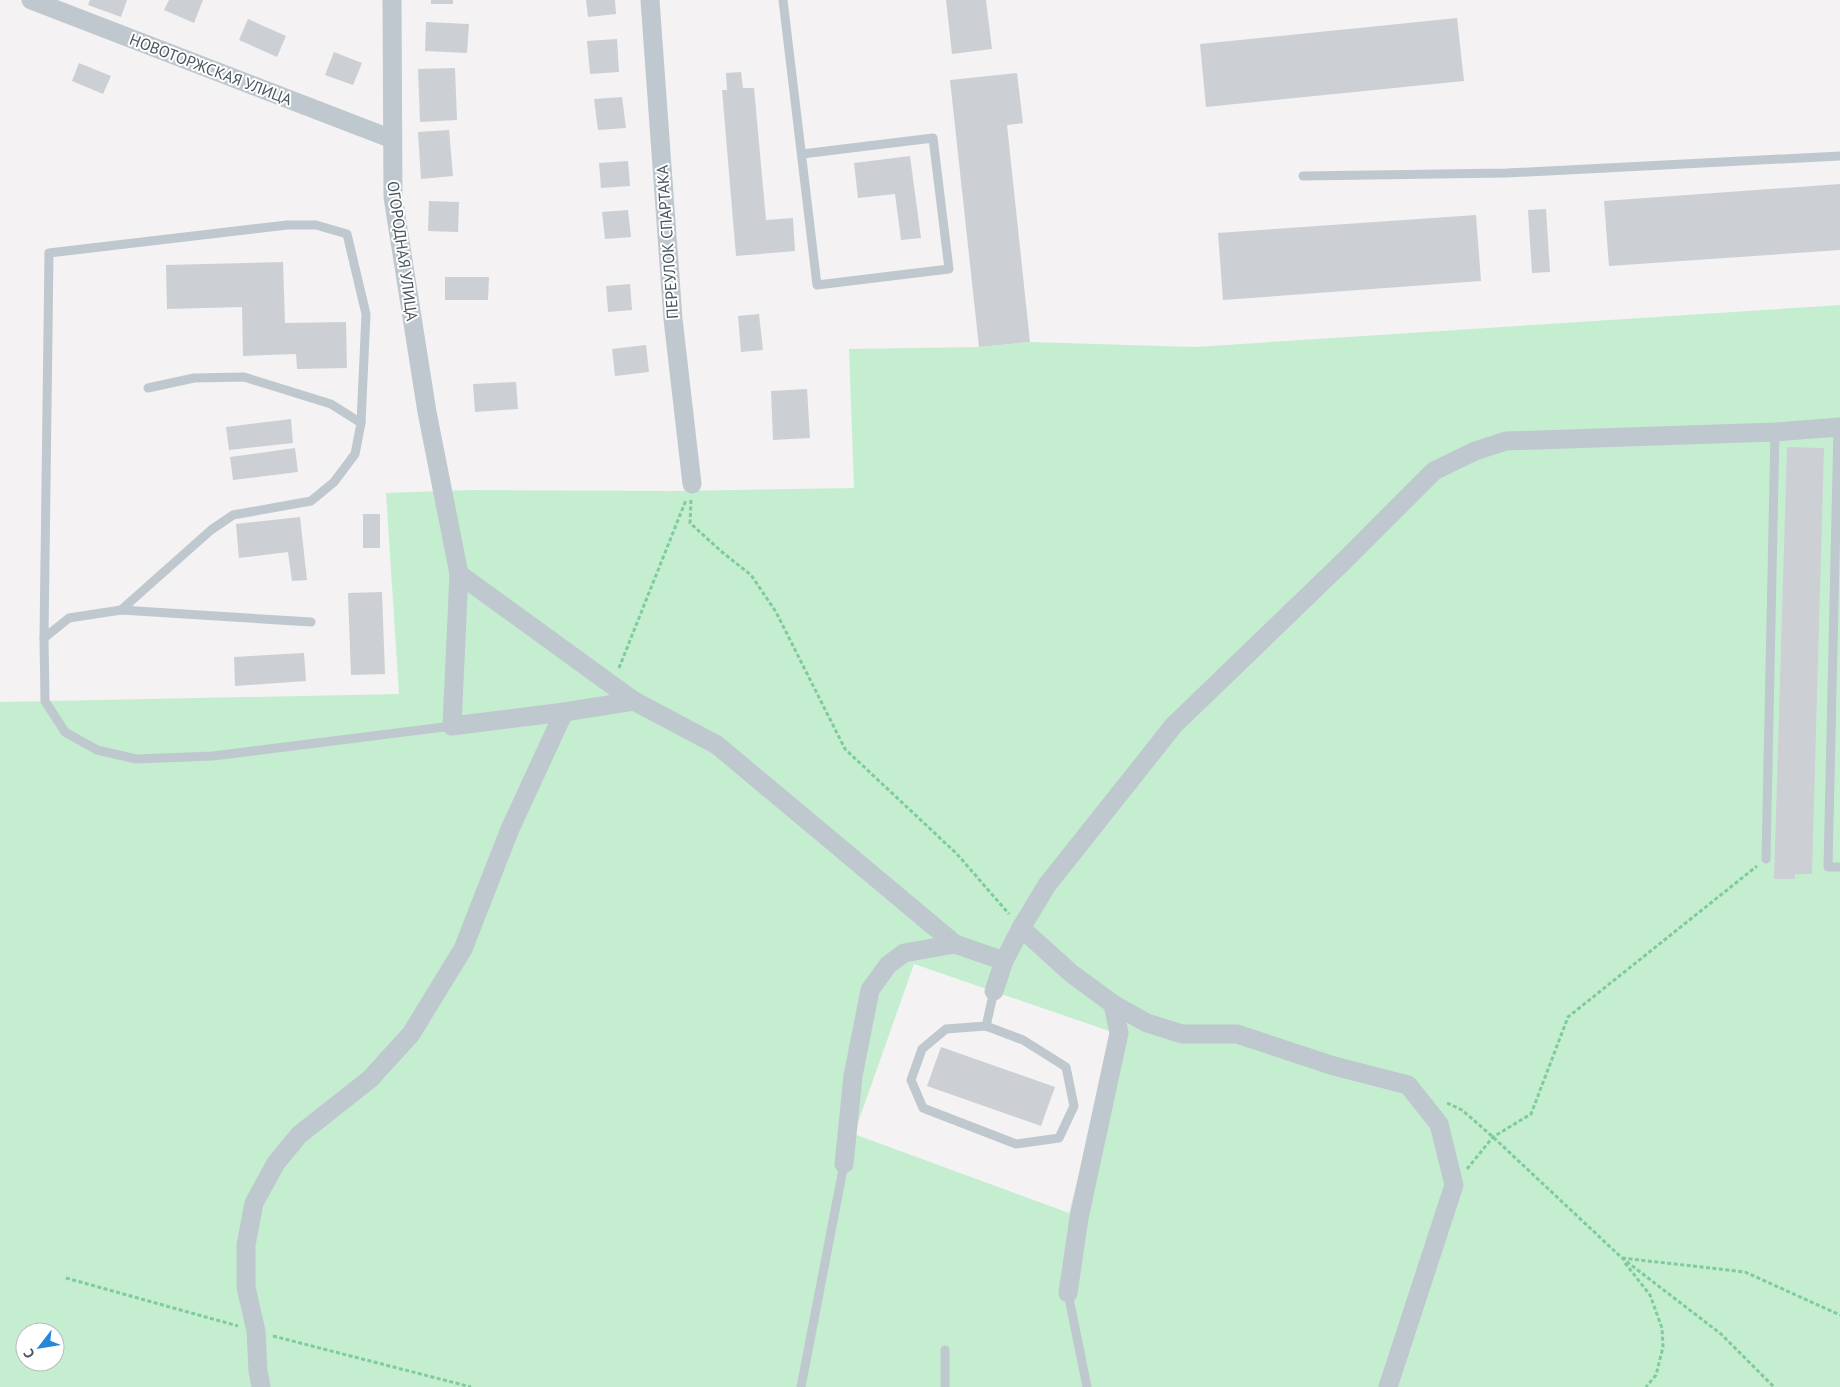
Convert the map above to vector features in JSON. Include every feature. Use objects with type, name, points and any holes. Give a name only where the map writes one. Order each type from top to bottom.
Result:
[{"type":"street","name":"НОВОТОРЖСКАЯ УЛИЦА","points":[[31,0],[392,139]]},
{"type":"street","name":"ОГОРОДНАЯ УЛИЦА","points":[[392,0],[393,197],[427,412],[459,574],[452,726]]},
{"type":"street","name":"ПЕРЕУЛОК СПАРТАКА","points":[[650,0],[673,319],[692,484]]},
{"type":"street","points":[[994,991],[1004,962],[1021,928],[1047,885],[1174,725],[1434,471],[1475,451],[1506,442],[1775,432],[1839,427]]},
{"type":"street","points":[[459,574],[634,700],[717,745],[955,944],[1004,962]]},
{"type":"street","points":[[452,726],[564,712],[634,700]]},
{"type":"street","points":[[261,1387],[258,1371],[256,1331],[246,1287],[246,1245],[254,1203],[276,1163],[299,1134],[370,1079],[411,1034],[463,949],[510,829],[564,712]]},
{"type":"street","points":[[1021,928],[1072,974],[1113,1004],[1146,1023],[1182,1034],[1237,1034],[1334,1066],[1408,1085],[1439,1124],[1454,1185],[1388,1387]]},
{"type":"street","points":[[844,1164],[853,1076],[870,990],[888,965],[904,952],[955,944]]},
{"type":"street","points":[[1068,1293],[1079,1218],[1119,1034],[1113,1004]]},
{"type":"lane","points":[[783,0],[817,285],[949,269],[933,138],[802,154]]},
{"type":"lane","points":[[1303,176],[1507,173],[1840,156]]},
{"type":"lane","points":[[121,610],[210,530],[233,515],[311,501],[334,482],[354,454],[361,423],[366,314],[346,234],[316,224],[287,224],[49,253],[44,638],[45,701],[65,732],[97,750],[136,759],[213,756],[452,726]]},
{"type":"lane","points":[[148,388],[194,378],[244,377],[331,404],[361,423]]},
{"type":"lane","points":[[1839,427],[1828,867],[1840,867]]},
{"type":"lane","points":[[1766,859],[1775,432]]},
{"type":"lane","points":[[44,638],[69,618],[121,610],[311,622]]},
{"type":"lane","points":[[986,1026],[994,991]]},
{"type":"lane","points":[[986,1026],[1023,1040],[1066,1067],[1074,1106],[1059,1138],[1016,1144],[923,1108],[911,1080],[922,1049],[946,1028],[986,1026]]},
{"type":"lane","points":[[801,1387],[844,1164]]},
{"type":"lane","points":[[1068,1293],[1087,1387]]},
{"type":"lane","points":[[945,1350],[945,1387]]},
{"type":"path","points":[[612,685],[692,484]]},
{"type":"path","points":[[692,484],[690,523],[751,575],[776,612],[845,749],[957,854],[1021,928]]},
{"type":"path","points":[[1454,1185],[1493,1137],[1531,1114],[1568,1017],[1766,859]]},
{"type":"path","points":[[1444,1102],[1462,1110],[1622,1258],[1721,1334],[1774,1387]]},
{"type":"path","points":[[1622,1258],[1745,1272],[1840,1315]]},
{"type":"path","points":[[1622,1258],[1650,1295],[1662,1328],[1663,1347],[1656,1375],[1646,1387]]},
{"type":"green space","points":[[1840,305],[1840,1387],[0,1387],[0,702],[399,694],[386,493],[470,490],[673,491],[854,488],[849,349],[979,347],[1030,342],[1195,347]],"holes":[[[914,964],[1115,1033],[1069,1213],[854,1134]]]},
{"type":"building","points":[[90,0],[127,0],[121,17],[88,5]]},
{"type":"building","points":[[169,0],[203,0],[194,23],[164,10]]},
{"type":"building","points":[[431,0],[453,0],[453,4],[431,4]]},
{"type":"building","points":[[586,0],[615,0],[616,14],[588,17]]},
{"type":"building","points":[[946,0],[986,0],[992,49],[952,54]]},
{"type":"building","points":[[1457,18],[1464,81],[1206,107],[1200,44]]},
{"type":"building","points":[[248,19],[286,36],[277,57],[239,40]]},
{"type":"building","points":[[426,22],[469,24],[467,53],[425,51]]},
{"type":"building","points":[[617,39],[619,72],[590,74],[587,41]]},
{"type":"building","points":[[334,52],[362,63],[353,85],[325,75]]},
{"type":"building","points":[[79,63],[111,76],[103,94],[72,81]]},
{"type":"building","points":[[455,68],[457,120],[420,122],[418,69]]},
{"type":"building","points":[[741,72],[743,88],[754,88],[766,220],[793,218],[795,251],[736,256],[722,90],[727,90],[726,73]]},
{"type":"building","points":[[1017,73],[1023,123],[1007,125],[1030,342],[979,347],[950,80]]},
{"type":"building","points":[[622,97],[626,128],[598,130],[594,99]]},
{"type":"building","points":[[449,130],[453,176],[421,179],[418,132]]},
{"type":"building","points":[[910,156],[921,238],[901,240],[895,194],[858,198],[854,163]]},
{"type":"building","points":[[628,161],[630,186],[601,188],[599,163]]},
{"type":"building","points":[[1840,184],[1840,250],[1609,266],[1604,201]]},
{"type":"building","points":[[429,201],[459,202],[458,232],[428,231]]},
{"type":"building","points":[[1546,209],[1550,272],[1532,273],[1528,210]]},
{"type":"building","points":[[628,210],[631,237],[605,239],[602,212]]},
{"type":"building","points":[[1476,215],[1481,281],[1223,300],[1218,233]]},
{"type":"building","points":[[283,262],[285,323],[346,322],[347,368],[297,369],[296,354],[243,356],[242,307],[167,309],[166,265]]},
{"type":"building","points":[[445,277],[489,277],[488,300],[445,300]]},
{"type":"building","points":[[630,284],[632,310],[608,312],[606,286]]},
{"type":"building","points":[[759,314],[763,350],[741,352],[738,316]]},
{"type":"building","points":[[646,345],[649,372],[615,376],[612,349]]},
{"type":"building","points":[[516,382],[518,409],[475,412],[473,384]]},
{"type":"building","points":[[807,389],[810,438],[773,440],[771,391]]},
{"type":"building","points":[[291,419],[293,443],[229,450],[226,427]]},
{"type":"building","points":[[1787,447],[1824,448],[1812,874],[1795,874],[1795,879],[1774,879]]},
{"type":"building","points":[[295,448],[298,472],[233,480],[230,457]]},
{"type":"building","points":[[363,514],[380,514],[380,548],[363,548]]},
{"type":"building","points":[[300,517],[307,580],[292,581],[288,552],[239,558],[236,524]]},
{"type":"building","points":[[382,592],[385,674],[351,675],[348,593]]},
{"type":"building","points":[[304,653],[306,681],[235,686],[234,657]]},
{"type":"building","points":[[941,1047],[1055,1087],[1041,1126],[927,1086]]}]
